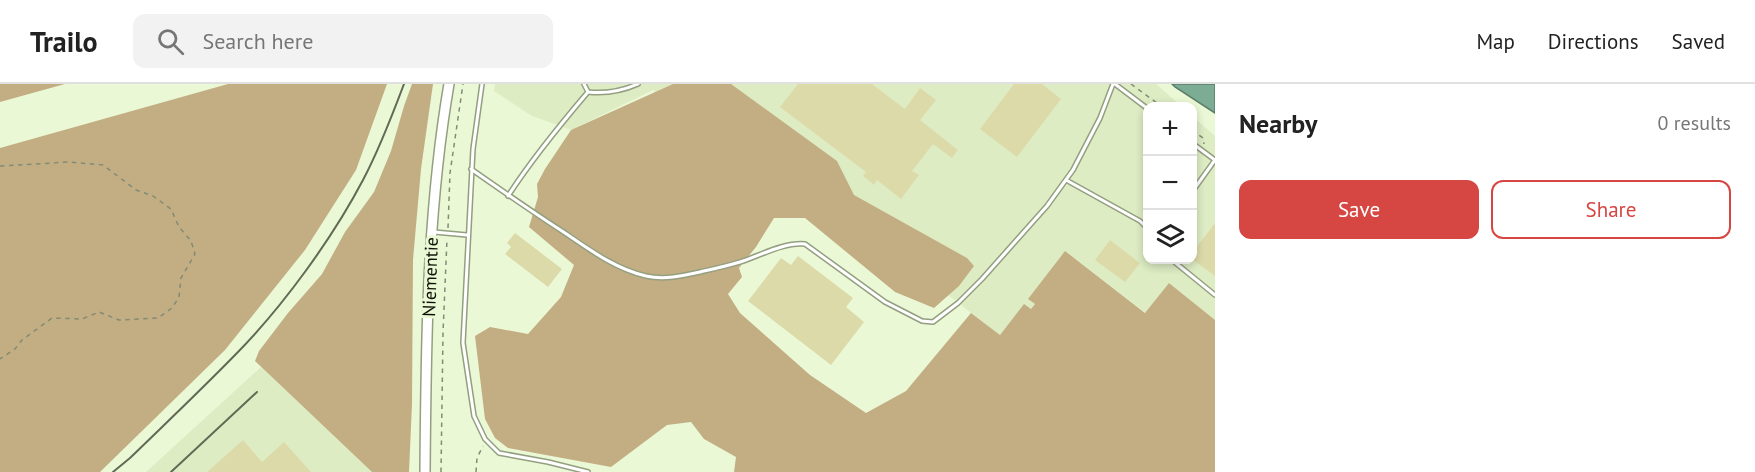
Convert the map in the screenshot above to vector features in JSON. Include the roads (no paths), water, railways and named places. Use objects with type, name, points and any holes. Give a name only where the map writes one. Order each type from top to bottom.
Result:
[{"type":"main road","name":"Niementie","points":[[425,472],[430,263],[440,140],[449,84]]},
{"type":"lane","points":[[482,84],[472,149],[463,343],[474,416],[485,440],[499,453],[588,472]]},
{"type":"lane","points":[[584,84],[588,92]]},
{"type":"lane","points":[[588,92],[623,91],[638,84]]},
{"type":"lane","points":[[471,170],[602,257],[630,271],[646,276],[677,277],[737,263],[776,249],[805,244],[885,302],[922,321],[933,322],[958,303],[982,279],[1047,206],[1073,170],[1100,118],[1114,84],[1143,105]]},
{"type":"lane","points":[[508,196],[525,170],[588,92]]},
{"type":"lane","points":[[1197,147],[1215,160],[1197,185]]},
{"type":"lane","points":[[1066,180],[1143,224]]},
{"type":"lane","points":[[432,232],[467,235]]},
{"type":"lane","points":[[1177,264],[1215,295]]},
{"type":"railway","points":[[113,472],[237,353],[306,271],[337,225],[363,180],[380,145],[404,84]]},
{"type":"railway","points":[[171,472],[257,392]]}]
